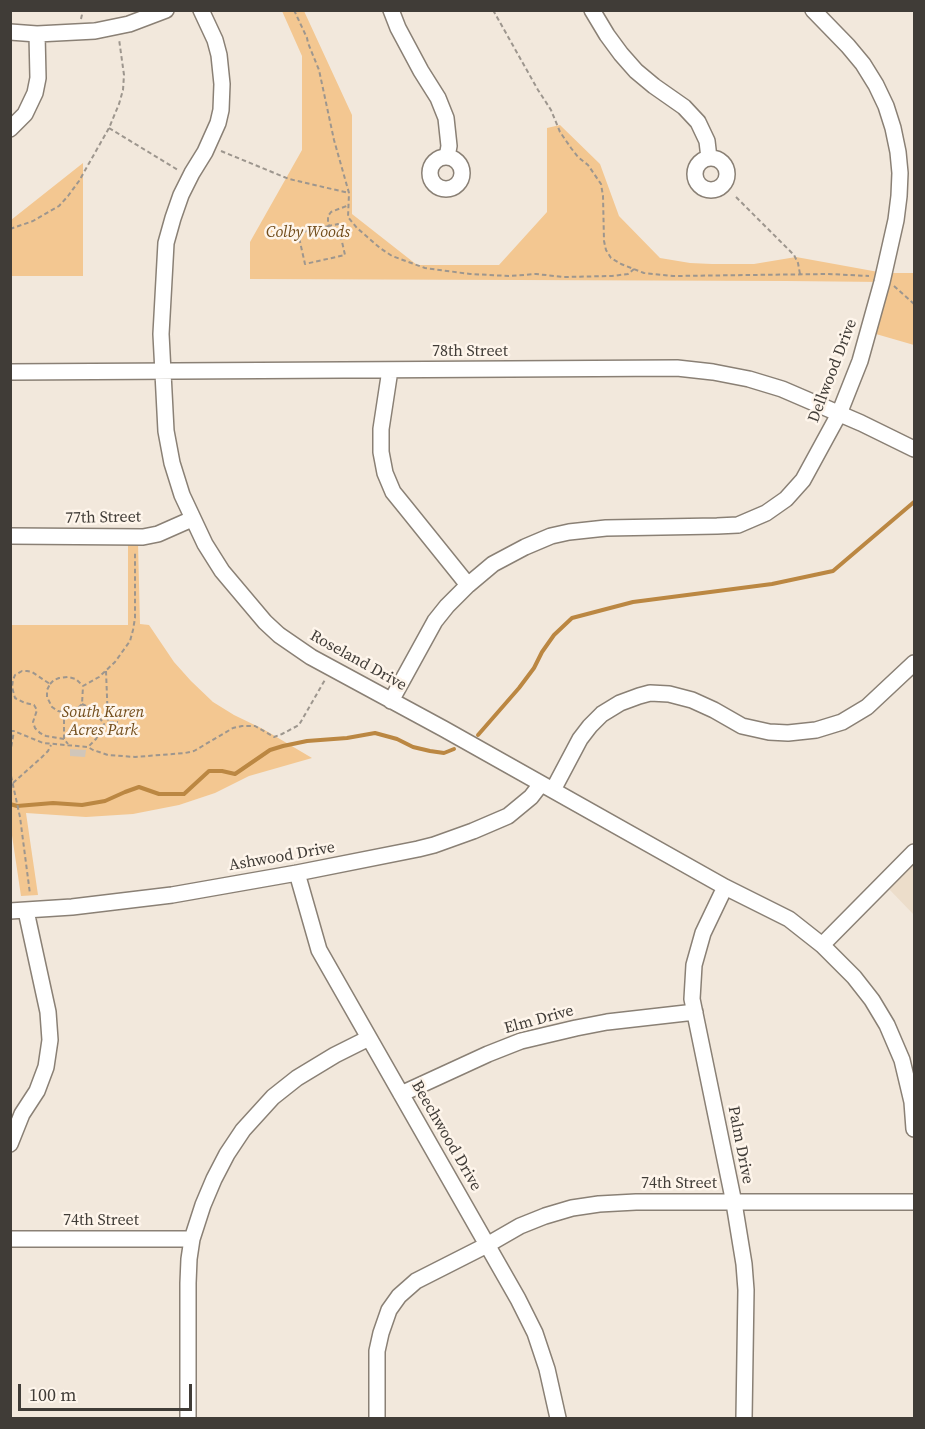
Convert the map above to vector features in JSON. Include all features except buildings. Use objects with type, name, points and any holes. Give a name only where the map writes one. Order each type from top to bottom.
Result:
[{"type":"street","points":[[10,32],[37,34],[95,31],[129,24],[166,10]]},
{"type":"street","name":"Roseland Drive","points":[[201,10],[219,55],[222,84],[221,110],[218,123],[205,152],[181,195],[166,243],[161,334],[162,372],[166,431],[182,495],[205,544],[222,571],[265,622],[310,657],[725,887],[789,919],[822,945],[854,977],[872,1000],[887,1025],[902,1060],[912,1102],[915,1129]]},
{"type":"street","points":[[391,10],[398,28],[438,98],[446,118],[449,146],[447,157]]},
{"type":"street","points":[[592,10],[607,36],[636,71],[684,107],[698,122],[707,141],[709,158]]},
{"type":"street","name":"Dellwood Drive","points":[[391,701],[435,621],[447,606],[493,564],[517,551],[551,536],[569,532],[606,528],[738,525],[766,513],[786,499],[803,480],[839,414],[860,361],[883,280],[896,220],[900,173],[893,128],[876,85],[848,46],[813,10]]},
{"type":"street","points":[[10,129],[25,114],[35,93],[38,78],[37,34]]},
{"type":"street","name":"78th Street","points":[[10,372],[665,368],[695,370],[749,379],[782,389],[915,449]]},
{"type":"street","points":[[390,370],[381,429],[381,452],[385,473],[393,492],[468,585]]},
{"type":"street","name":"77th Street","points":[[10,537],[143,537],[158,534],[192,519]]},
{"type":"street","name":"Ashwood Drive","points":[[18,911],[125,902],[297,873],[418,849],[450,840],[508,816],[547,787],[590,726],[602,714],[620,703],[650,693],[669,694],[692,700],[742,726],[769,732],[788,733],[816,730],[842,722],[867,707],[915,663]]},
{"type":"street","points":[[822,945],[915,852]]},
{"type":"street","name":"Beechwood Drive","points":[[297,873],[319,950],[518,1299],[535,1333],[547,1369],[558,1419]]},
{"type":"street","name":"Palm Drive","points":[[725,887],[703,933],[694,965],[692,999],[734,1203],[744,1264],[746,1290],[744,1419]]},
{"type":"street","points":[[10,1144],[22,1114],[37,1092],[46,1066],[50,1040],[48,1012],[18,911]]},
{"type":"street","name":"Elm Drive","points":[[401,1094],[521,1041],[597,1024],[695,1012]]},
{"type":"street","points":[[188,1419],[188,1283],[192,1239],[214,1179],[243,1130],[273,1097],[297,1078],[334,1055],[369,1038]]},
{"type":"street","name":"74th Street","points":[[377,1419],[377,1351],[389,1310],[399,1296],[416,1281],[520,1226],[572,1208],[599,1204],[915,1202]]},
{"type":"street","name":"74th Street","points":[[10,1239],[192,1239]]},
{"type":"path","points":[[81,19],[83,10]]},
{"type":"path","points":[[294,10],[319,70],[334,140],[349,193],[348,217],[380,248],[392,256],[425,268],[470,274],[612,276],[628,274],[634,269]]},
{"type":"path","points":[[493,10],[551,110],[560,132],[570,148],[588,165],[601,184],[604,241],[611,258],[645,273],[673,276],[800,274],[872,276],[894,285],[915,304]]},
{"type":"path","points":[[10,229],[33,221],[58,207],[79,181],[109,128],[123,90],[124,75],[116,27]]},
{"type":"path","points":[[109,128],[178,170]]},
{"type":"path","points":[[221,152],[289,179],[349,193]]},
{"type":"path","points":[[736,197],[794,255],[800,274]]},
{"type":"path","points":[[328,226],[328,216],[331,212],[349,205]]},
{"type":"path","points":[[338,224],[345,255],[305,264],[298,233],[328,226],[338,224]]},
{"type":"path","points":[[83,686],[93,682],[116,662],[134,630],[135,552]]},
{"type":"path","points":[[50,684],[32,672],[22,671],[15,675],[13,693],[15,698],[34,705],[36,710],[33,722],[40,733],[64,739]]},
{"type":"path","points":[[106,671],[108,722]]},
{"type":"path","points":[[59,678],[76,679],[83,686],[82,704],[67,713],[58,711],[49,703],[47,690],[50,684],[59,678]]},
{"type":"path","points":[[10,754],[12,731],[52,744],[88,747],[108,755],[135,757],[194,751],[233,728],[242,726],[255,726],[274,737],[299,725],[326,678]]},
{"type":"path","points":[[82,704],[94,710],[104,724]]},
{"type":"path","points":[[64,712],[64,739],[68,744]]},
{"type":"path","points":[[88,747],[96,739],[104,724],[118,722]]},
{"type":"path","points":[[13,785],[52,744]]},
{"type":"path","points":[[10,761],[30,894]]},
{"type":"shaded area","points":[[914,860],[914,915],[888,888]]},
{"type":"green space","name":"Colby Woods","points":[[282,11],[304,11],[352,115],[352,214],[417,265],[499,265],[547,212],[547,128],[560,125],[600,164],[619,216],[660,258],[690,263],[754,264],[796,257],[884,273],[914,273],[914,345],[869,332],[882,282],[250,279],[250,242],[302,150],[302,56]]},
{"type":"green space","points":[[83,163],[83,276],[11,276],[11,220]]},
{"type":"green space","name":"South Karen Acres Park","points":[[128,543],[138,543],[140,624],[149,625],[174,662],[213,702],[312,758],[249,776],[215,793],[179,805],[133,814],[86,817],[26,813],[38,895],[21,896],[10,822],[10,625],[128,625]]},
{"type":"waterway","points":[[478,735],[519,688],[554,635],[572,618],[633,602],[772,584],[833,571],[914,502]]},
{"type":"waterway","points":[[10,804],[17,806],[53,803],[82,805],[105,801],[139,787],[159,794],[184,794],[209,771],[235,774],[270,750],[307,741],[375,733],[430,751],[444,753],[454,749]]}]
